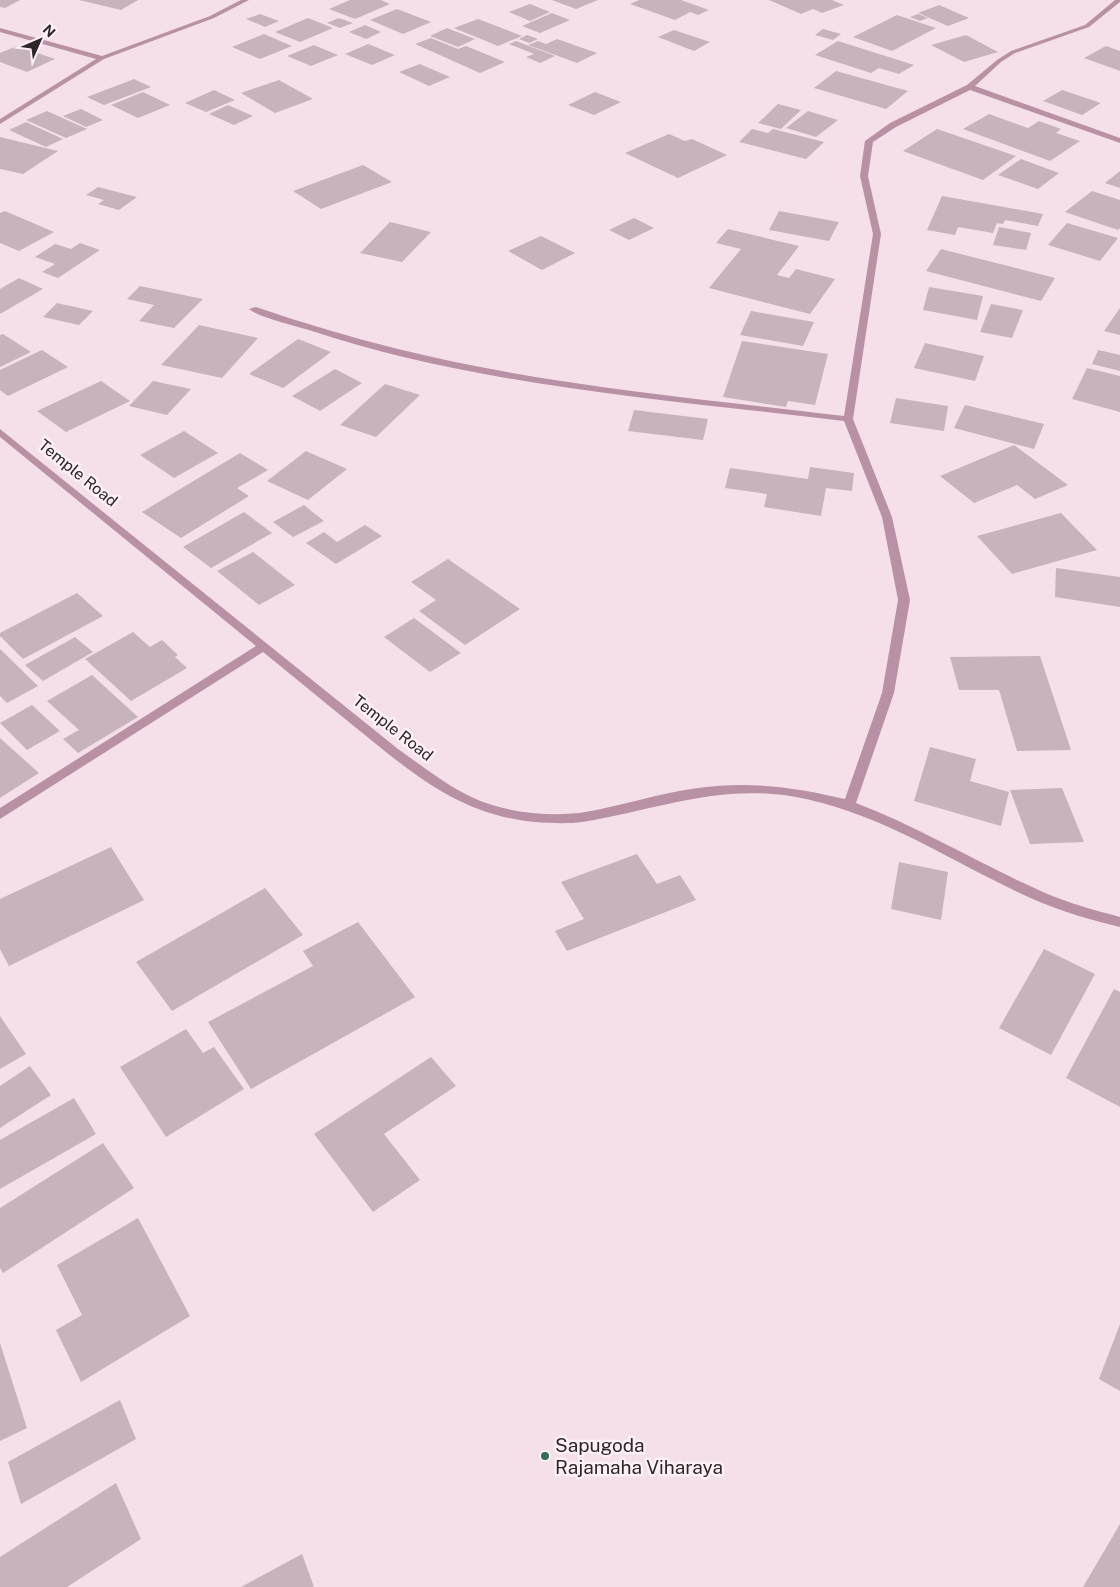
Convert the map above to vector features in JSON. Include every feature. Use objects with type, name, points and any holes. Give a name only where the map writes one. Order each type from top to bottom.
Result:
[{"type":"street","points":[[0,122],[102,58],[212,17],[246,0]]},
{"type":"street","points":[[849,805],[888,693],[904,600],[887,517],[848,419],[877,234],[864,176],[869,141],[894,125],[970,87],[999,61],[1013,52],[1087,26],[1119,0]]},
{"type":"street","points":[[0,30],[102,58]]},
{"type":"street","points":[[970,87],[1120,141]]},
{"type":"street","points":[[253,309],[312,331],[449,365],[540,380],[848,419]]},
{"type":"street","name":"Temple Road","points":[[0,432],[394,752],[440,785],[483,807],[527,817],[573,818],[712,791],[745,789],[804,794],[849,805],[899,824],[1001,879],[1092,917],[1120,922]]},
{"type":"street","points":[[0,814],[264,646]]},
{"type":"building","points":[[0,0],[20,0],[5,8],[0,7]]},
{"type":"building","points":[[79,0],[138,0],[121,10]]},
{"type":"building","points":[[350,0],[381,0],[390,4],[355,19],[329,9]]},
{"type":"building","points":[[552,0],[598,0],[576,9]]},
{"type":"building","points":[[639,0],[681,0],[709,10],[698,15],[690,12],[675,20],[630,4]]},
{"type":"building","points":[[769,0],[832,0],[844,5],[822,13],[813,9],[801,14]]},
{"type":"building","points":[[530,4],[550,12],[530,21],[509,12]]},
{"type":"building","points":[[939,5],[969,18],[948,26],[918,13]]},
{"type":"building","points":[[397,9],[431,22],[403,34],[370,20]]},
{"type":"building","points":[[552,13],[570,20],[540,33],[522,26]]},
{"type":"building","points":[[260,14],[279,21],[265,27],[246,19]]},
{"type":"building","points":[[918,14],[928,18],[920,21],[910,17]]},
{"type":"building","points":[[897,15],[936,28],[892,51],[853,37]]},
{"type":"building","points":[[308,18],[333,28],[300,42],[275,32]]},
{"type":"building","points":[[339,18],[353,23],[340,28],[327,23]]},
{"type":"building","points":[[478,19],[522,36],[498,46],[454,28]]},
{"type":"building","points":[[365,25],[381,32],[366,39],[349,32]]},
{"type":"building","points":[[447,28],[475,39],[458,47],[430,36]]},
{"type":"building","points":[[823,29],[841,34],[833,40],[815,35]]},
{"type":"building","points":[[674,30],[710,42],[694,51],[658,37]]},
{"type":"building","points":[[264,34],[292,46],[260,59],[232,47]]},
{"type":"building","points":[[527,35],[538,39],[529,43],[519,39]]},
{"type":"building","points":[[966,35],[998,52],[964,62],[931,45]]},
{"type":"building","points":[[431,38],[458,49],[466,46],[505,62],[480,73],[415,44]]},
{"type":"building","points":[[557,39],[597,53],[577,63],[528,45],[538,41],[546,44]]},
{"type":"building","points":[[516,41],[555,56],[540,63],[526,57],[534,54],[509,44]]},
{"type":"building","points":[[838,41],[914,65],[899,74],[879,68],[871,73],[815,55]]},
{"type":"building","points":[[368,44],[395,55],[372,65],[345,54]]},
{"type":"building","points":[[314,45],[338,55],[311,66],[287,56]]},
{"type":"building","points":[[17,46],[55,59],[27,72],[0,62],[0,53]]},
{"type":"building","points":[[1106,46],[1120,51],[1120,71],[1084,58]]},
{"type":"building","points":[[420,64],[450,77],[429,86],[399,72]]},
{"type":"building","points":[[836,71],[908,91],[886,109],[814,88]]},
{"type":"building","points":[[134,79],[151,87],[104,105],[87,97]]},
{"type":"building","points":[[279,80],[313,99],[275,113],[241,93]]},
{"type":"building","points":[[214,90],[235,100],[206,112],[185,103]]},
{"type":"building","points":[[1062,90],[1101,103],[1082,115],[1043,101]]},
{"type":"building","points":[[143,92],[170,105],[138,118],[111,105]]},
{"type":"building","points":[[595,92],[621,102],[594,115],[568,105]]},
{"type":"building","points":[[778,104],[801,110],[781,129],[758,123]]},
{"type":"building","points":[[228,105],[253,116],[234,125],[209,114]]},
{"type":"building","points":[[81,109],[103,120],[86,127],[63,116]]},
{"type":"building","points":[[47,111],[87,129],[66,138],[26,120]]},
{"type":"building","points":[[808,111],[838,120],[816,137],[786,128]]},
{"type":"building","points":[[989,114],[1028,128],[1039,121],[1061,129],[1056,133],[1080,141],[1050,161],[963,129]]},
{"type":"building","points":[[26,122],[63,139],[46,147],[9,130]]},
{"type":"building","points":[[752,129],[768,133],[773,129],[824,142],[806,159],[739,142]]},
{"type":"building","points":[[937,129],[1016,156],[983,180],[903,151]]},
{"type":"building","points":[[669,134],[685,141],[692,139],[727,155],[678,178],[625,153]]},
{"type":"building","points":[[0,137],[58,151],[23,174],[0,169]]},
{"type":"building","points":[[1021,159],[1059,173],[1038,189],[998,175]]},
{"type":"building","points":[[363,165],[392,182],[321,209],[293,191]]},
{"type":"building","points":[[1120,171],[1120,188],[1105,183]]},
{"type":"building","points":[[98,187],[137,197],[119,210],[98,204],[104,200],[86,195]]},
{"type":"building","points":[[1092,191],[1120,200],[1120,228],[1118,230],[1065,212]]},
{"type":"building","points":[[942,196],[1043,214],[1038,226],[1005,220],[1003,224],[997,223],[993,233],[958,227],[955,235],[927,230]]},
{"type":"building","points":[[5,211],[54,232],[19,251],[0,243],[0,213]]},
{"type":"building","points":[[779,211],[839,222],[829,241],[769,230]]},
{"type":"building","points":[[634,218],[654,228],[629,240],[609,230]]},
{"type":"building","points":[[390,222],[431,232],[402,262],[360,253]]},
{"type":"building","points":[[1067,223],[1118,238],[1100,261],[1048,245]]},
{"type":"building","points":[[999,227],[1031,233],[1026,250],[993,245]]},
{"type":"building","points":[[728,229],[799,246],[777,275],[789,278],[796,269],[835,279],[810,314],[709,288],[741,249],[716,243]]},
{"type":"building","points":[[541,236],[575,253],[542,270],[508,251]]},
{"type":"building","points":[[80,243],[100,250],[58,278],[42,272],[55,264],[35,257],[55,244],[71,249]]},
{"type":"building","points":[[941,249],[1055,278],[1041,301],[926,271]]},
{"type":"building","points":[[19,278],[43,289],[0,314],[0,289]]},
{"type":"building","points":[[140,286],[203,299],[174,328],[139,321],[154,305],[127,299]]},
{"type":"building","points":[[929,287],[983,296],[977,320],[923,310]]},
{"type":"building","points":[[57,303],[93,311],[79,325],[43,317]]},
{"type":"building","points":[[991,304],[1023,310],[1012,338],[980,332]]},
{"type":"building","points":[[1120,308],[1120,335],[1104,331]]},
{"type":"building","points":[[751,311],[814,322],[803,346],[740,335]]},
{"type":"building","points":[[199,325],[258,338],[222,378],[161,365]]},
{"type":"building","points":[[3,334],[31,352],[0,367],[0,335]]},
{"type":"building","points":[[298,339],[331,352],[283,388],[249,374]]},
{"type":"building","points":[[742,341],[828,354],[815,405],[788,401],[786,407],[723,397]]},
{"type":"building","points":[[925,343],[984,356],[975,381],[914,368]]},
{"type":"building","points":[[42,350],[68,367],[8,396],[0,390],[0,370]]},
{"type":"building","points":[[1098,350],[1120,355],[1120,371],[1092,364]]},
{"type":"building","points":[[1087,368],[1120,376],[1120,412],[1072,399]]},
{"type":"building","points":[[335,369],[362,383],[320,411],[292,396]]},
{"type":"building","points":[[101,381],[130,401],[66,432],[37,411]]},
{"type":"building","points":[[153,381],[191,389],[167,415],[129,406]]},
{"type":"building","points":[[385,384],[420,395],[376,437],[340,425]]},
{"type":"building","points":[[896,398],[948,406],[944,431],[890,423]]},
{"type":"building","points":[[965,405],[1044,424],[1034,449],[954,428]]},
{"type":"building","points":[[634,410],[708,419],[703,440],[628,431]]},
{"type":"building","points":[[184,431],[218,453],[174,478],[140,455]]},
{"type":"building","points":[[1014,445],[1068,485],[1035,499],[1017,485],[974,503],[940,476]]},
{"type":"building","points":[[306,451],[347,469],[308,500],[267,481]]},
{"type":"building","points":[[240,453],[268,470],[237,488],[249,496],[181,538],[142,512]]},
{"type":"building","points":[[810,467],[854,473],[852,491],[826,488],[821,516],[764,507],[767,494],[725,488],[730,468],[808,479]]},
{"type":"building","points":[[304,505],[324,521],[293,537],[273,522]]},
{"type":"building","points":[[244,512],[272,533],[211,568],[183,547]]},
{"type":"building","points":[[1061,513],[1097,550],[1012,574],[977,536]]},
{"type":"building","points":[[365,525],[382,536],[336,564],[306,543],[324,532],[337,542]]},
{"type":"building","points":[[253,552],[295,585],[259,605],[217,571]]},
{"type":"building","points":[[448,559],[520,609],[465,645],[419,611],[436,600],[411,582]]},
{"type":"building","points":[[1056,568],[1120,577],[1120,607],[1055,597]]},
{"type":"building","points":[[77,593],[103,616],[23,659],[0,636],[0,633]]},
{"type":"building","points":[[414,618],[461,653],[430,672],[384,637]]},
{"type":"building","points":[[133,632],[150,647],[162,640],[178,655],[175,657],[187,668],[131,701],[85,659]]},
{"type":"building","points":[[75,637],[93,652],[43,681],[25,665]]},
{"type":"building","points":[[0,649],[38,686],[7,703],[0,696]]},
{"type":"building","points":[[1040,656],[1071,750],[1017,751],[999,690],[959,690],[950,657]]},
{"type":"building","points":[[92,675],[138,717],[78,753],[63,739],[79,730],[47,701]]},
{"type":"building","points":[[32,705],[60,731],[27,750],[0,723]]},
{"type":"building","points":[[0,738],[39,773],[0,798]]},
{"type":"building","points":[[930,747],[976,759],[970,781],[1009,792],[1001,826],[914,801]]},
{"type":"building","points":[[1062,788],[1084,842],[1030,844],[1010,790]]},
{"type":"building","points":[[111,847],[144,900],[9,966],[0,949],[0,899]]},
{"type":"building","points":[[637,854],[657,884],[680,875],[696,900],[567,951],[555,931],[584,919],[561,882]]},
{"type":"building","points":[[899,862],[948,872],[941,920],[891,909]]},
{"type":"building","points":[[265,888],[303,935],[172,1011],[136,962]]},
{"type":"building","points":[[358,922],[415,997],[251,1089],[208,1022],[313,966],[303,951]]},
{"type":"building","points":[[1044,949],[1095,974],[1051,1055],[999,1028]]},
{"type":"building","points":[[1114,989],[1120,992],[1120,1107],[1066,1078]]},
{"type":"building","points":[[0,1016],[26,1054],[0,1069]]},
{"type":"building","points":[[186,1029],[203,1053],[214,1047],[244,1089],[166,1137],[120,1067]]},
{"type":"building","points":[[431,1057],[456,1086],[384,1134],[420,1180],[373,1212],[314,1134]]},
{"type":"building","points":[[30,1066],[51,1095],[0,1128],[0,1086]]},
{"type":"building","points":[[74,1098],[96,1134],[0,1189],[0,1140]]},
{"type":"building","points":[[103,1143],[134,1188],[3,1273],[0,1268],[0,1208]]},
{"type":"building","points":[[138,1218],[190,1316],[81,1382],[56,1330],[82,1315],[57,1265]]},
{"type":"building","points":[[1120,1324],[1120,1391],[1099,1379]]},
{"type":"building","points":[[0,1343],[27,1428],[0,1441]]},
{"type":"building","points":[[120,1400],[136,1439],[21,1504],[8,1462]]},
{"type":"building","points":[[116,1483],[141,1539],[67,1587],[0,1587],[0,1557]]},
{"type":"building","points":[[1120,1524],[1120,1587],[1083,1587]]},
{"type":"building","points":[[302,1554],[314,1587],[241,1587]]},
{"type":"place","name":"Sapugoda Rajamaha Viharaya","points":[[545,1456]]}]
